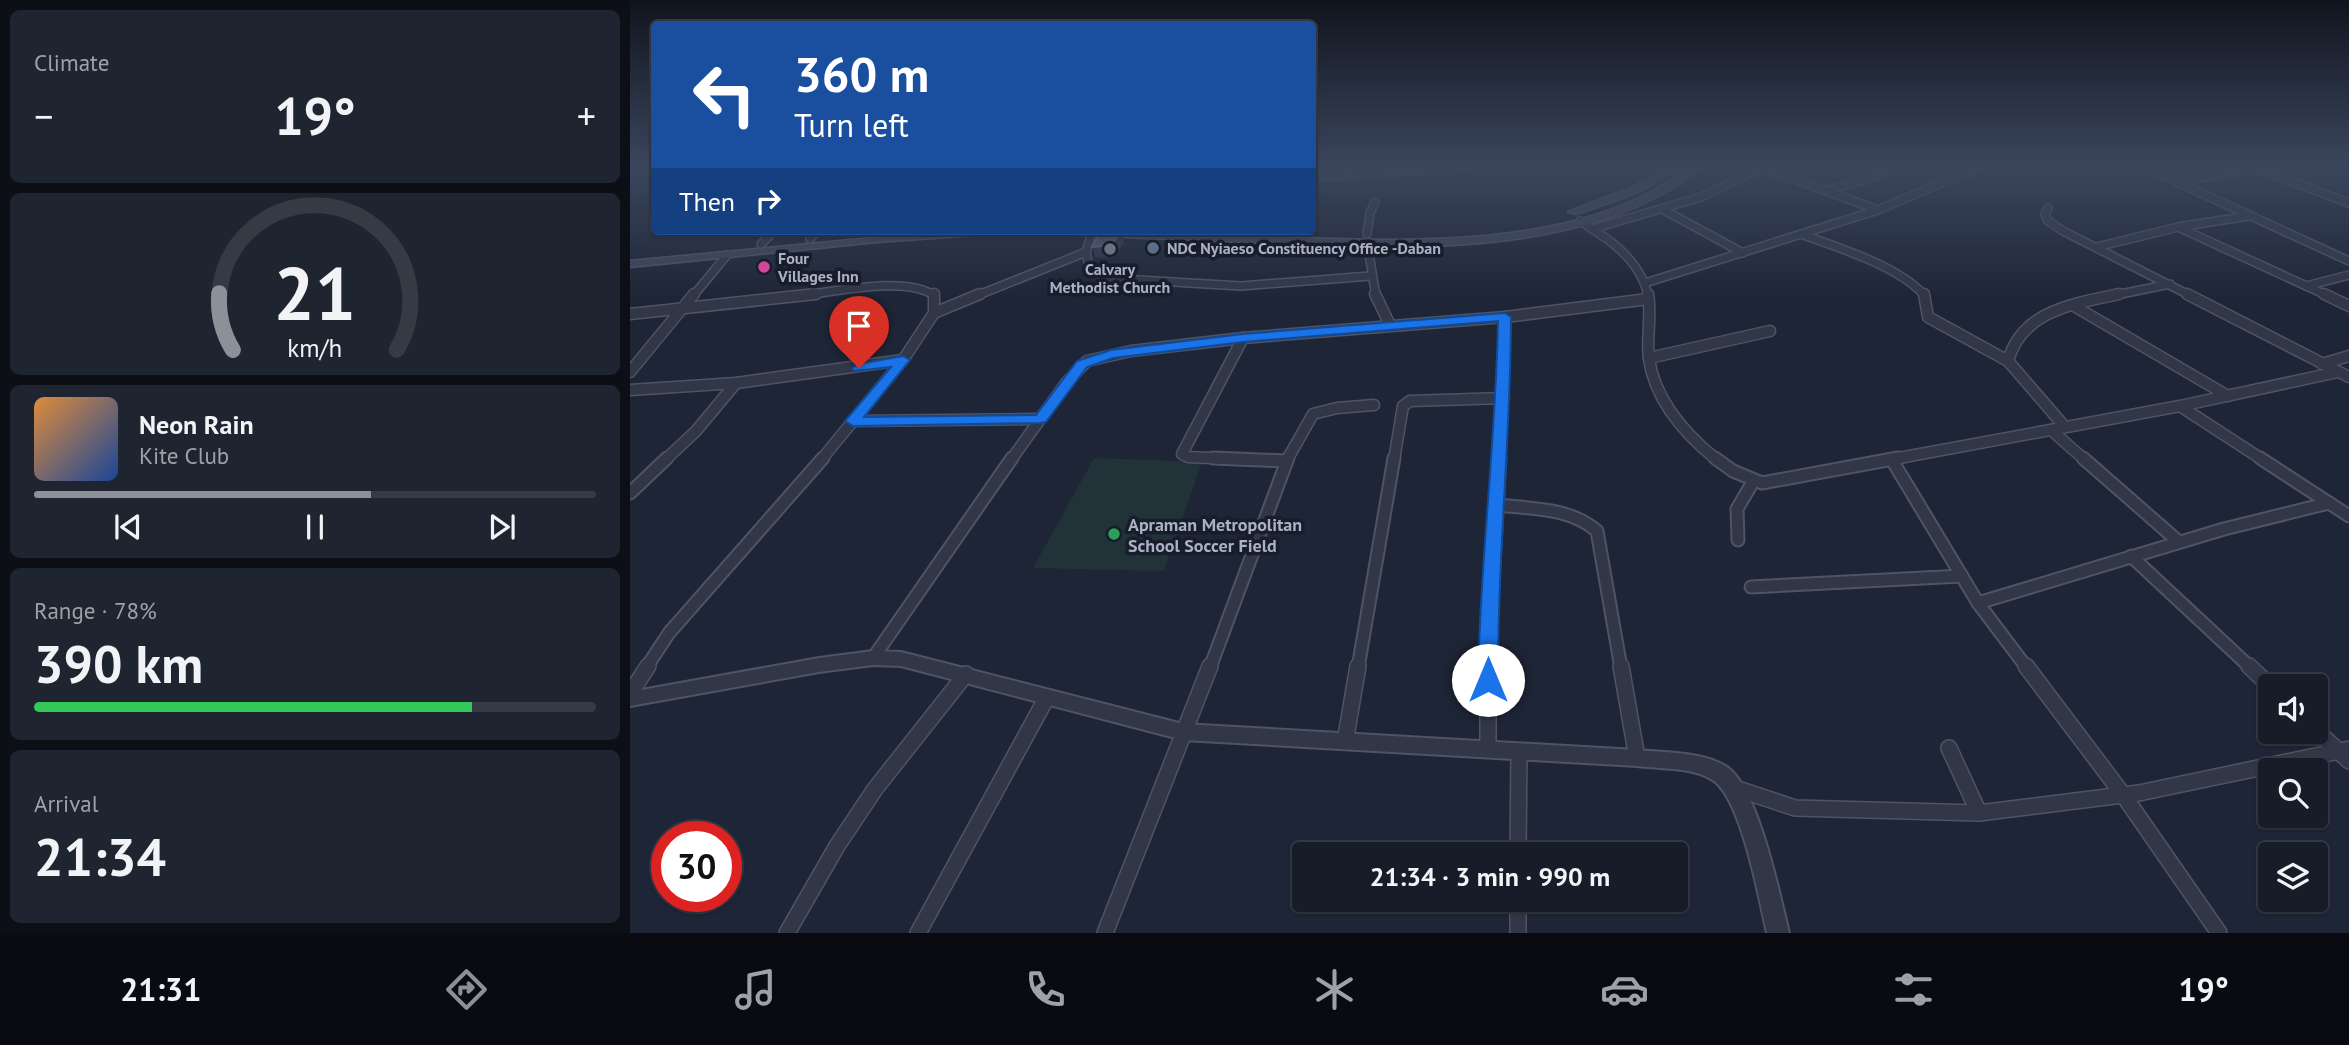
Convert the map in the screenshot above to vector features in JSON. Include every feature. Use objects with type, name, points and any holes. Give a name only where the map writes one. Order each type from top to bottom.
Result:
[{"type":"main road","points":[[1316,235],[1367,238],[1485,228],[1577,211]]},
{"type":"main road","points":[[1245,235],[1473,238],[1580,221],[1617,211]]},
{"type":"main road","points":[[1567,214],[1580,221]]},
{"type":"main road","points":[[630,264],[727,255],[813,235]]},
{"type":"main road","points":[[630,257],[936,235]]},
{"type":"street","points":[[1371,211],[1367,238],[1370,276],[1378,304],[1390,325]]},
{"type":"street","points":[[1592,229],[1657,211]]},
{"type":"street","points":[[1665,211],[1743,253]]},
{"type":"street","points":[[1645,283],[1876,211]]},
{"type":"street","points":[[2047,211],[2047,220],[2349,377]]},
{"type":"street","points":[[2238,211],[2349,261]]},
{"type":"street","points":[[2097,247],[2178,227],[2249,216]]},
{"type":"street","points":[[1580,221],[1621,251],[1645,283],[1648,299],[1649,358],[1654,379],[1670,409],[1725,466],[1762,483],[2180,406],[2338,372]]},
{"type":"street","points":[[2178,227],[2349,306]]},
{"type":"street","points":[[758,248],[770,235]]},
{"type":"street","points":[[1091,235],[1086,252],[1089,267],[1096,274],[1118,280],[1241,286],[1370,276]]},
{"type":"street","points":[[1804,235],[1896,273],[1915,284],[1926,297],[1928,317],[2008,361],[2065,427]]},
{"type":"street","points":[[934,313],[1086,252]]},
{"type":"street","points":[[630,372],[727,255]]},
{"type":"street","points":[[2306,286],[2349,275]]},
{"type":"street","points":[[2008,361],[2013,342],[2031,322],[2051,312],[2170,284]]},
{"type":"street","points":[[630,314],[896,286],[929,291],[935,295],[934,313],[903,360],[669,633],[630,696]]},
{"type":"street","points":[[873,658],[1040,419],[1066,383],[1087,361],[1131,351],[1243,338],[1505,317],[1648,299]]},
{"type":"street","points":[[2074,306],[2228,396]]},
{"type":"street","points":[[1488,749],[1488,633],[1504,398],[1505,317]]},
{"type":"street","points":[[1649,358],[1770,331]]},
{"type":"street","points":[[1243,338],[1182,454],[1188,457],[1286,461]]},
{"type":"street","points":[[2322,364],[2349,356]]},
{"type":"street","points":[[630,390],[736,383],[903,360]]},
{"type":"street","points":[[630,493],[696,431],[736,383]]},
{"type":"street","points":[[1345,742],[1403,406],[1410,401],[1504,398]]},
{"type":"street","points":[[1105,933],[1286,461],[1313,414],[1337,408],[1374,405]]},
{"type":"street","points":[[2180,406],[2349,516]]},
{"type":"street","points":[[853,421],[1040,419]]},
{"type":"street","points":[[2051,430],[2179,542]]},
{"type":"street","points":[[1892,460],[1978,603],[2124,796],[2219,933]]},
{"type":"street","points":[[1738,540],[1737,509],[1754,480]]},
{"type":"street","points":[[1978,603],[2179,542],[2329,503]]},
{"type":"street","points":[[1497,505],[1562,514],[1592,525],[1597,531],[1637,758]]},
{"type":"street","points":[[2131,556],[2258,675]]},
{"type":"street","points":[[1751,587],[1962,576]]},
{"type":"street","points":[[630,696],[873,658],[901,659],[966,674],[1141,724],[1183,732],[1637,758],[1710,769],[1724,775],[1735,788],[1746,814],[1778,933]]},
{"type":"street","points":[[787,933],[837,846],[875,789],[966,674]]},
{"type":"street","points":[[918,933],[1047,697]]},
{"type":"street","points":[[2328,739],[2346,754]]},
{"type":"street","points":[[1949,748],[1979,813]]},
{"type":"street","points":[[1518,842],[1519,751]]},
{"type":"street","points":[[1735,788],[1796,808],[1979,813],[2124,796],[2346,754]]},
{"type":"street","points":[[1518,912],[1518,933]]},
{"type":"shaded area","name":"Apraman Metropolitan School Soccer Field","points":[[1094,458],[1202,462],[1164,571],[1033,568]]},
{"type":"building","points":[[1098,235],[1118,235],[1111,245],[1092,247]]},
{"type":"place","name":"NDC Nyiaeso Constituency Office -Daban","points":[[1153,248]]},
{"type":"place","name":"Calvary Methodist Church","points":[[1110,249]]},
{"type":"place","name":"Four Villages Inn","points":[[764,267]]},
{"type":"place","name":"Apraman Metropolitan School Soccer Field","points":[[1114,534]]},
{"type":"route","points":[[859,368],[903,360],[853,421],[1040,419],[1082,364],[1111,354],[1243,338],[1505,317],[1504,398],[1488,633],[1488,680]]}]
